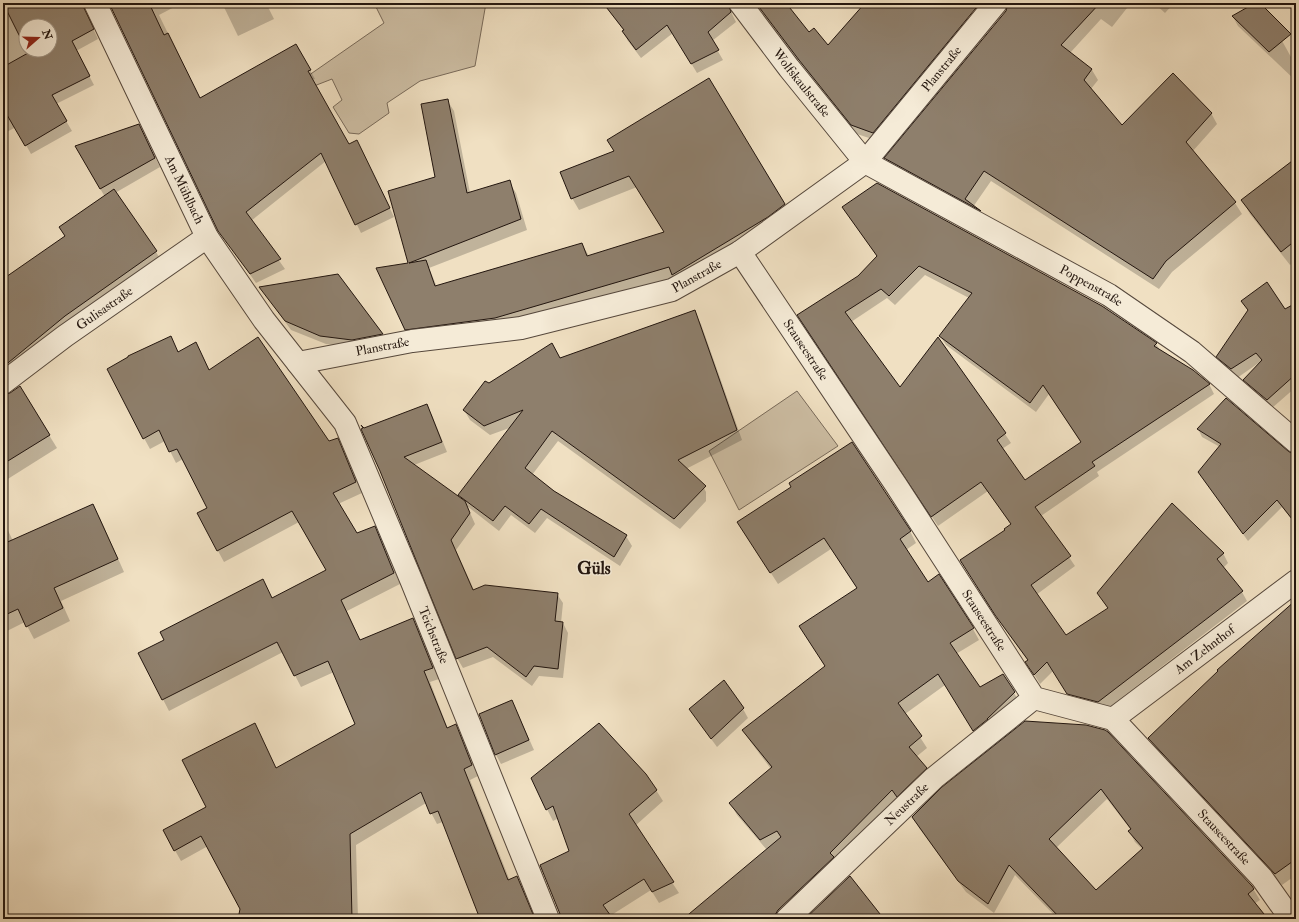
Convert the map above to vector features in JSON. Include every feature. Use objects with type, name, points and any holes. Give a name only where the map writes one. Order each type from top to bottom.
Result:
[{"type":"street","name":"Am Mühlbach","points":[[95,3],[207,237],[264,320],[298,362]]},
{"type":"street","name":"Wolfskaulstraße","points":[[740,3],[865,162]]},
{"type":"street","name":"Planstraße","points":[[298,362],[412,341],[521,328],[672,290],[740,252],[865,162],[996,3]]},
{"type":"street","name":"Poppenstraße","points":[[865,162],[1109,295],[1192,352],[1296,442]]},
{"type":"street","name":"Gulisastraße","points":[[3,383],[58,340],[207,237]]},
{"type":"street","name":"Stauseestraße","points":[[740,252],[896,485],[1034,698]]},
{"type":"street","name":"Teichstraße","points":[[298,362],[345,423],[412,582],[548,919]]},
{"type":"street","name":"Am Zehnthof","points":[[1113,719],[1296,581]]},
{"type":"street","points":[[1034,698],[1113,719]]},
{"type":"street","name":"Neustraße","points":[[787,919],[934,778],[1034,698]]},
{"type":"street","name":"Stauseestraße","points":[[1113,719],[1262,878],[1291,919]]},
{"type":"shaded area","points":[[374,3],[486,3],[475,66],[420,81],[387,103],[389,113],[359,134],[349,133],[333,107],[342,100],[332,79],[296,93],[292,87],[384,23]]},
{"type":"shaded area","points":[[797,391],[838,446],[739,510],[709,451]]},
{"type":"building","points":[[3,3],[83,3],[94,29],[72,41],[90,76],[52,95],[67,121],[25,146],[3,108],[3,67],[19,58],[58,58],[58,18],[18,18],[18,33]]},
{"type":"building","points":[[109,3],[149,3],[164,35],[168,33],[200,98],[296,44],[311,70],[308,71],[349,144],[357,140],[390,208],[355,225],[321,153],[246,212],[281,259],[250,274],[218,231]]},
{"type":"building","points":[[603,3],[728,3],[731,12],[708,32],[719,50],[691,64],[667,25],[636,50],[622,31],[624,30]]},
{"type":"building","points":[[756,3],[786,3],[809,32],[814,28],[828,45],[865,3],[980,3],[873,133],[851,125]]},
{"type":"building","points":[[1008,3],[1100,3],[1061,45],[1092,69],[1084,80],[1122,125],[1173,73],[1212,113],[1186,142],[1236,202],[1166,261],[1153,279],[984,171],[965,199],[981,211],[884,158],[1006,11]]},
{"type":"building","points":[[1255,3],[1260,3],[1291,34],[1269,52],[1232,16]]},
{"type":"building","points":[[709,78],[785,204],[768,217],[672,275],[669,267],[495,318],[405,330],[376,268],[408,263],[388,191],[435,177],[421,104],[448,99],[467,193],[510,180],[521,219],[409,263],[426,260],[435,286],[582,243],[587,256],[664,232],[629,176],[571,199],[560,172],[614,151],[607,140]]},
{"type":"building","points":[[139,124],[155,158],[100,189],[75,146]]},
{"type":"building","points":[[1296,158],[1296,240],[1281,252],[1241,200]]},
{"type":"building","points":[[877,183],[1102,306],[1157,343],[1154,346],[1193,370],[1210,384],[1092,462],[1095,466],[1035,507],[1071,556],[1031,585],[1066,635],[1108,608],[1097,593],[1172,503],[1224,553],[1217,559],[1243,591],[1098,702],[1067,694],[1047,662],[1034,675],[1025,662],[1028,660],[995,615],[960,560],[1005,530],[1004,529],[1011,524],[981,482],[931,517],[797,315],[858,276],[877,256],[842,207]],"holes":[[[919,266],[972,293],[939,336],[1030,403],[1043,385],[1081,442],[1025,480],[997,440],[1006,433],[938,337],[900,387],[845,312],[881,289],[889,296]]]},
{"type":"building","points":[[114,189],[157,251],[65,316],[3,367],[3,279],[65,236],[59,227]]},
{"type":"building","points":[[338,274],[383,334],[352,340],[320,336],[285,321],[259,287]]},
{"type":"building","points":[[1267,282],[1285,309],[1296,303],[1296,374],[1267,400],[1243,380],[1262,360],[1256,353],[1231,369],[1216,357],[1248,310],[1241,301]]},
{"type":"building","points":[[695,310],[737,430],[678,460],[706,486],[674,519],[552,431],[525,468],[554,491],[627,535],[614,557],[541,509],[529,524],[505,506],[493,521],[458,495],[523,410],[484,426],[463,410],[485,381],[489,383],[552,343],[560,358]]},
{"type":"building","points":[[171,336],[178,352],[196,342],[209,370],[258,337],[329,441],[338,438],[356,482],[333,493],[357,533],[375,526],[394,573],[341,600],[360,640],[413,618],[433,668],[424,671],[447,728],[456,724],[472,765],[464,769],[508,880],[517,876],[535,919],[480,919],[438,811],[430,814],[421,792],[350,834],[352,919],[238,919],[240,909],[201,836],[174,851],[163,830],[206,807],[182,760],[255,723],[276,768],[355,724],[328,661],[294,676],[277,642],[162,700],[138,653],[164,640],[160,632],[263,579],[272,598],[326,570],[292,511],[217,551],[197,513],[207,508],[177,449],[169,452],[159,430],[143,439],[107,369],[128,356]]},
{"type":"building","points":[[20,386],[50,435],[3,464],[3,395],[10,393]]},
{"type":"building","points":[[1226,398],[1288,451],[1296,456],[1296,524],[1277,500],[1243,534],[1198,472],[1221,444],[1197,429]]},
{"type":"building","points":[[427,404],[442,442],[404,457],[465,501],[470,513],[451,540],[473,590],[485,585],[558,593],[555,621],[563,622],[558,669],[534,666],[526,677],[487,647],[456,659],[380,471],[361,429],[363,428],[361,425],[364,428]]},
{"type":"building","points":[[852,442],[911,531],[900,539],[928,582],[939,574],[974,628],[950,643],[980,687],[1003,674],[1015,692],[988,719],[973,731],[938,674],[898,703],[922,736],[909,747],[927,768],[897,797],[892,790],[830,853],[834,857],[778,910],[775,915],[775,919],[683,919],[781,837],[777,831],[760,840],[729,803],[772,767],[742,730],[825,666],[799,626],[857,588],[824,538],[770,573],[737,522],[791,487],[789,483]]},
{"type":"building","points":[[93,504],[118,559],[54,588],[63,608],[26,627],[18,609],[3,616],[3,544]]},
{"type":"building","points":[[1296,600],[1296,859],[1275,874],[1148,738],[1218,671],[1217,670]]},
{"type":"building","points":[[724,680],[744,708],[711,739],[689,709]]},
{"type":"building","points":[[512,700],[529,740],[495,755],[479,714]]},
{"type":"building","points":[[1025,721],[1086,725],[1105,730],[1252,886],[1254,889],[1248,894],[1268,919],[1061,919],[1009,865],[988,904],[958,881],[912,817],[942,787]],"holes":[[[1101,789],[1131,829],[1128,831],[1143,848],[1096,890],[1049,839]]]},
{"type":"building","points":[[599,723],[646,774],[657,790],[629,814],[674,882],[652,892],[644,879],[603,905],[613,919],[560,919],[560,914],[540,865],[569,851],[553,806],[546,810],[531,778]]},
{"type":"building","points":[[850,876],[884,919],[805,919]]},
{"type":"district","name":"Güls","points":[[594,568]]}]
